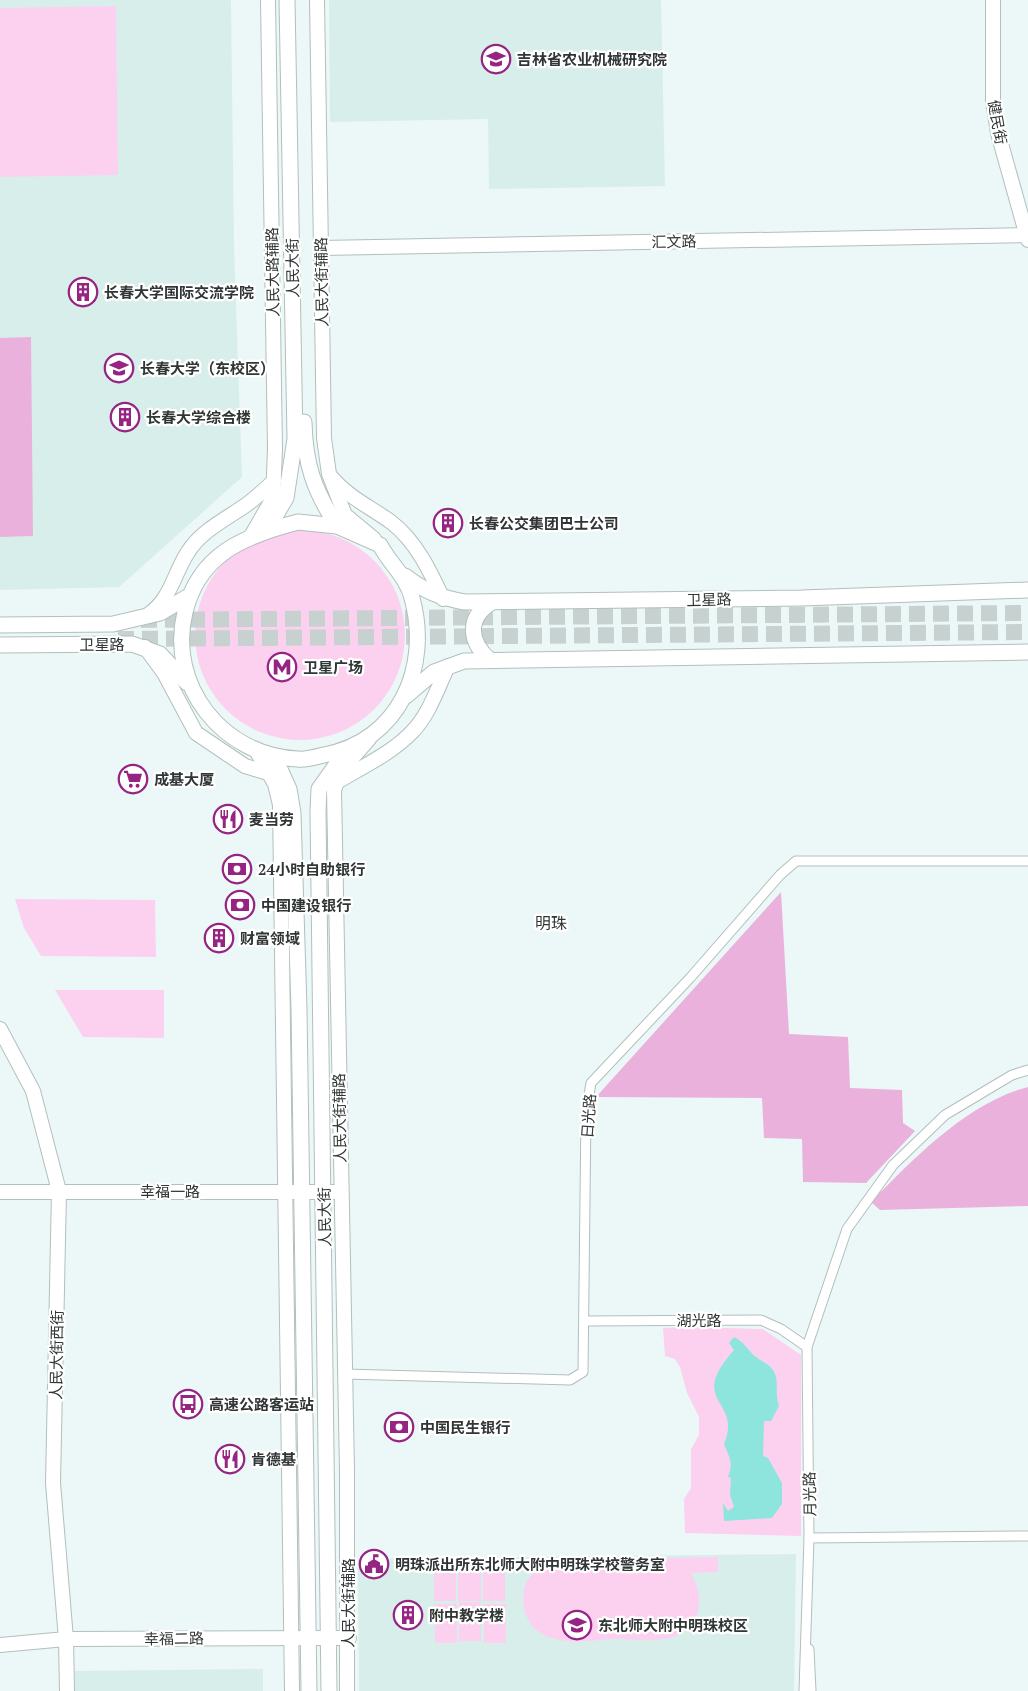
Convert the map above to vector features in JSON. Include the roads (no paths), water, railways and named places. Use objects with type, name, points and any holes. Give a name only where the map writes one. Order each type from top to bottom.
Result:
[{"type":"main road","name":"人民大路辅路","points":[[250,538],[270,507],[274,481],[268,0]]},
{"type":"main road","name":"人民大街","points":[[267,530],[286,498],[295,439],[287,0]]},
{"type":"main road","name":"人民大街","points":[[298,0],[304,439],[309,472],[318,496],[337,526]]},
{"type":"main road","name":"人民大街辅路","points":[[317,0],[324,438],[329,474],[345,515],[380,545]]},
{"type":"main road","name":"健民街","points":[[993,0],[993,101],[998,133],[1027,238]]},
{"type":"main road","name":"汇文路","points":[[321,248],[1027,238]]},
{"type":"main road","points":[[329,474],[358,502],[392,523],[424,559],[443,599]]},
{"type":"main road","points":[[146,616],[158,608],[172,587],[188,551],[215,524],[248,504],[274,481]]},
{"type":"main road","points":[[371,736],[346,751],[300,760],[274,756],[256,750],[222,731],[202,710],[189,684],[182,656],[181,628],[189,596],[200,576],[218,555],[267,530],[298,522],[337,526],[380,545],[389,563],[399,571],[412,596],[417,622],[417,661],[404,698]]},
{"type":"main road","name":"卫星路","points":[[399,571],[420,588],[443,599],[492,602],[802,598],[1028,590]]},
{"type":"main road","name":"卫星路","points":[[0,625],[113,624],[160,613],[189,596]]},
{"type":"main road","points":[[490,660],[479,651],[475,643],[474,620],[478,612],[492,602]]},
{"type":"main road","name":"卫星路","points":[[0,645],[113,644],[145,647],[160,654],[189,684]]},
{"type":"main road","points":[[145,647],[164,673],[196,733],[244,766],[268,773]]},
{"type":"main road","points":[[337,782],[341,771],[389,719],[404,698],[434,672],[464,661],[1028,652]]},
{"type":"main road","points":[[337,782],[412,732],[433,699],[448,666]]},
{"type":"main road","points":[[256,750],[275,784],[280,805],[292,1691]]},
{"type":"main road","name":"人民大街","points":[[329,1691],[319,789],[346,751]]},
{"type":"main road","name":"人民大街","points":[[274,756],[289,789],[293,813],[309,1691]]},
{"type":"main road","name":"人民大街辅路","points":[[337,782],[334,790],[337,822],[349,1638],[347,1691]]},
{"type":"main road","name":"人民大街西街","points":[[0,1029],[33,1091],[59,1191],[53,1483],[66,1639],[67,1691]]},
{"type":"main road","name":"幸福一路","points":[[0,1192],[284,1190],[341,1192]]},
{"type":"main road","name":"幸福二路","points":[[0,1644],[66,1639],[291,1636],[349,1638]]},
{"type":"street","name":"日光路","points":[[344,1374],[570,1380],[583,1372],[586,1112],[591,1083],[690,978],[780,874],[796,861],[1028,861]]},
{"type":"street","name":"月光路","points":[[807,1640],[809,1538],[807,1347],[847,1229],[893,1165],[945,1115],[1012,1075],[1028,1070]]},
{"type":"street","name":"湖光路","points":[[584,1321],[761,1320],[781,1329],[807,1347]]},
{"type":"street","points":[[809,1538],[1028,1536]]},
{"type":"street","points":[[804,1691],[803,1664],[807,1640]]},
{"type":"street","points":[[807,1640],[811,1665],[811,1691]]},
{"type":"water","points":[[734,1337],[770,1367],[776,1377],[779,1406],[771,1421],[764,1421],[763,1456],[768,1458],[782,1483],[782,1504],[772,1518],[724,1521],[723,1503],[728,1511],[734,1507],[730,1495],[731,1478],[728,1477],[731,1468],[730,1460],[724,1444],[728,1429],[727,1418],[715,1391],[715,1381],[734,1350],[729,1343]]},
{"type":"tunnel","points":[[141,620],[1028,613]]},
{"type":"tunnel","points":[[118,639],[1028,632]]},
{"type":"place","name":"吉林省农业机械研究院","points":[[496,59]]},
{"type":"place","name":"长春大学国际交流学院","points":[[83,292]]},
{"type":"place","name":"长春大学（东校区）","points":[[119,368]]},
{"type":"place","name":"长春大学综合楼","points":[[125,417]]},
{"type":"place","name":"长春公交集团巴士公司","points":[[448,523]]},
{"type":"place","name":"卫星广场","points":[[282,667]]},
{"type":"place","name":"成基大厦","points":[[133,779]]},
{"type":"place","name":"麦当劳","points":[[228,819]]},
{"type":"place","name":"24小时自助银行","points":[[237,869]]},
{"type":"place","name":"中国建设银行","points":[[240,905]]},
{"type":"place","name":"财富领域","points":[[219,938]]},
{"type":"place","name":"高速公路客运站","points":[[188,1404]]},
{"type":"place","name":"中国民生银行","points":[[399,1427]]},
{"type":"place","name":"肯德基","points":[[230,1459]]},
{"type":"place","name":"明珠派出所东北师大附中明珠学校警务室","points":[[374,1564]]},
{"type":"place","name":"附中教学楼","points":[[408,1615]]},
{"type":"place","name":"东北师大附中明珠校区","points":[[577,1625]]},
{"type":"district","name":"明珠","points":[[551,923]]}]
